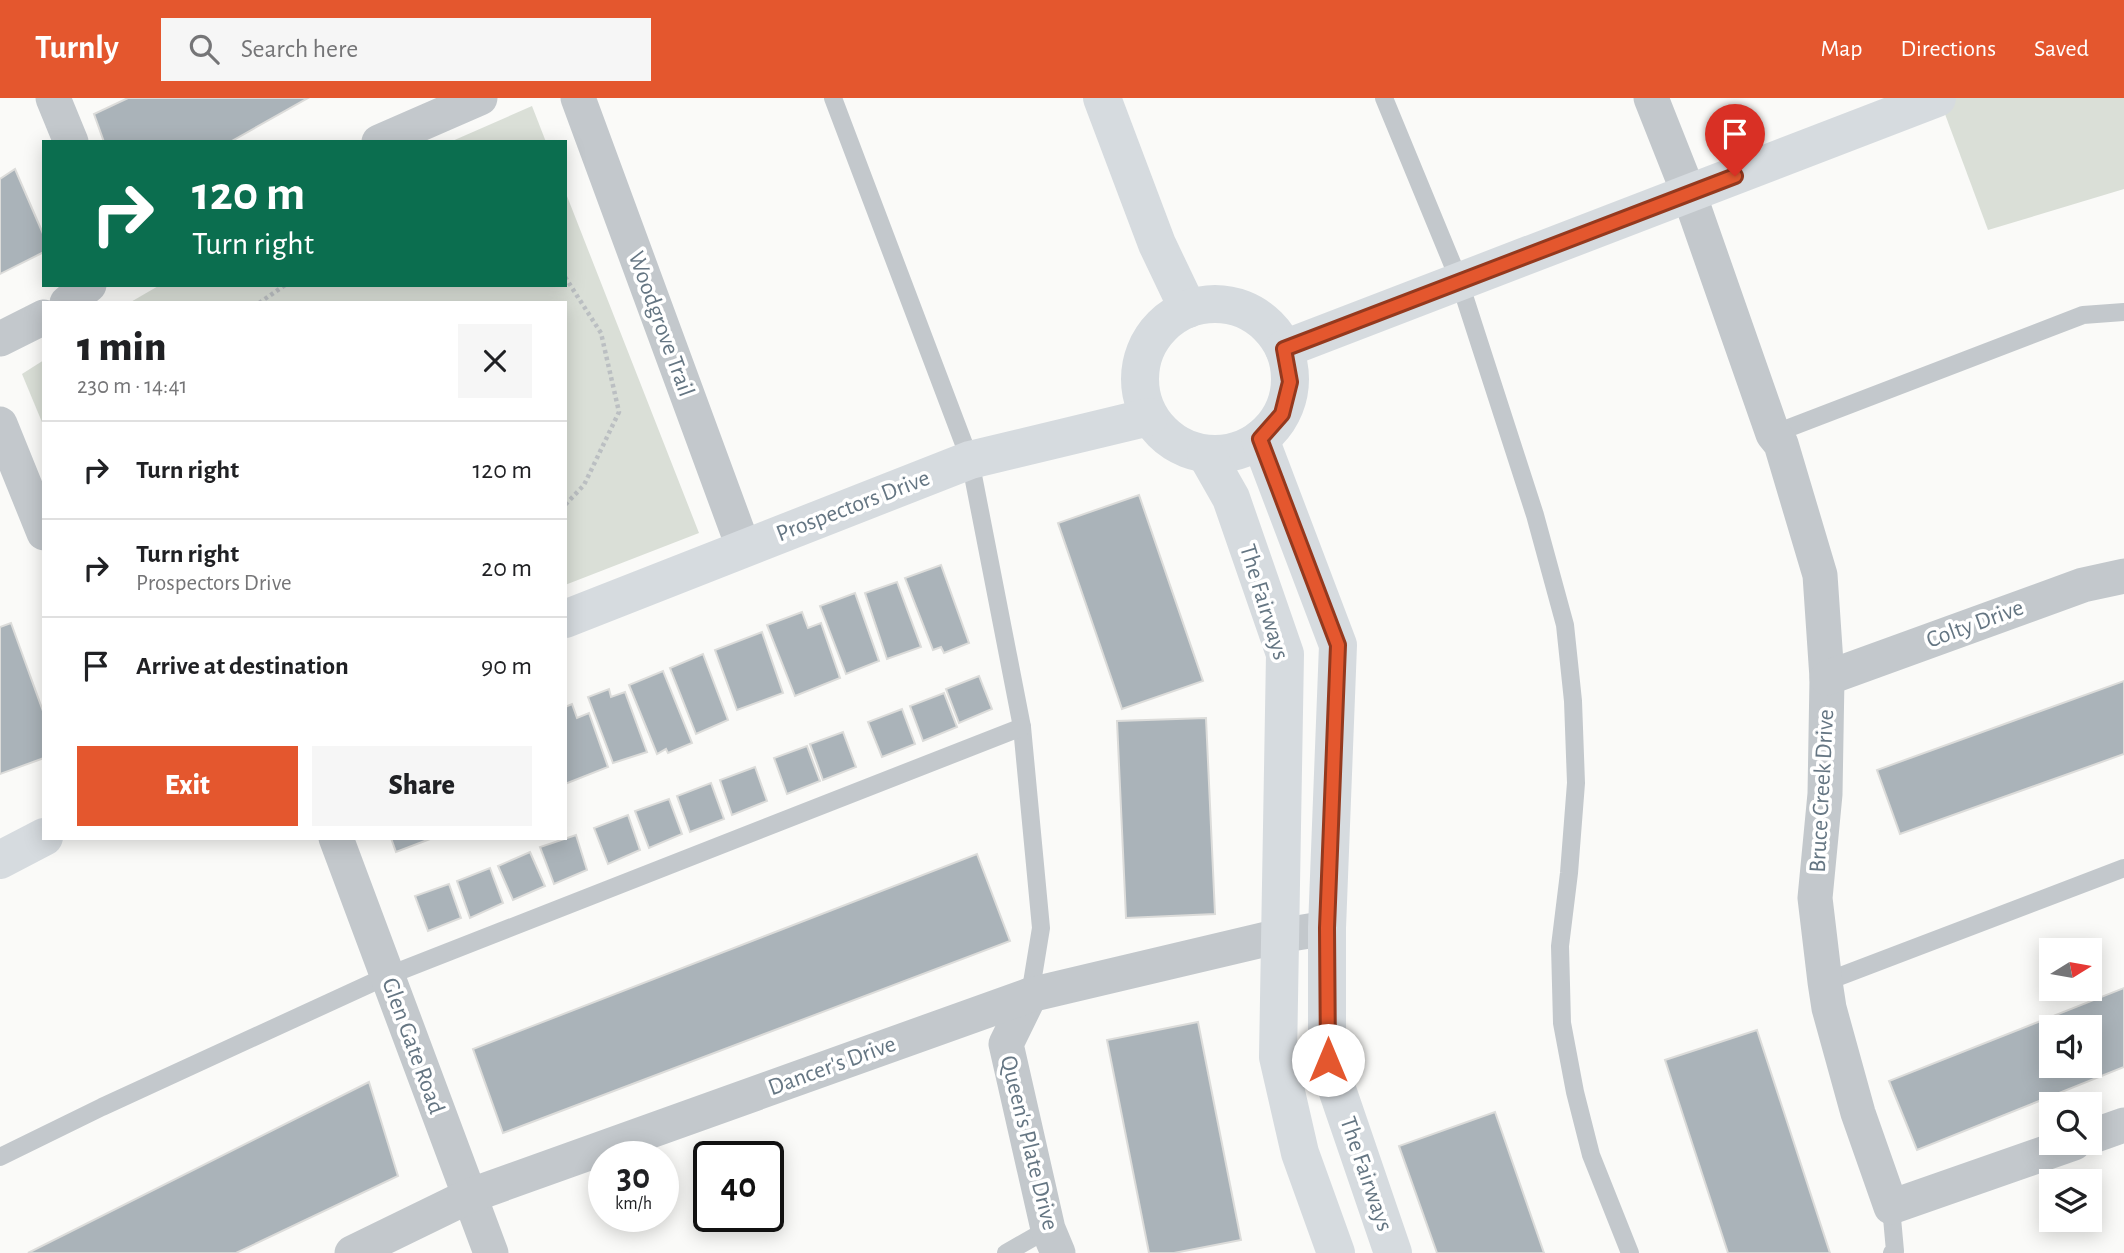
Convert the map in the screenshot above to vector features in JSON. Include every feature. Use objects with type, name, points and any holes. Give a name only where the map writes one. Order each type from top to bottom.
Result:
[{"type":"street","points":[[53,98],[70,140]]},
{"type":"street","points":[[384,140],[481,98]]},
{"type":"street","name":"Woodgrove Trail","points":[[578,98],[744,549]]},
{"type":"street","points":[[1102,98],[1157,244],[1188,309]]},
{"type":"street","name":"Bruce Creek Drive","points":[[1651,98],[1689,194],[1773,434],[1781,444],[1820,575],[1827,678],[1825,794],[1815,898],[1829,1009],[1858,1114],[1891,1207]]},
{"type":"street","points":[[1284,349],[1937,98]]},
{"type":"street","points":[[69,301],[87,287]]},
{"type":"street","points":[[1219,303],[1240,307],[1258,317],[1273,331],[1284,349],[1290,382],[1282,414],[1253,444],[1231,453],[1206,454],[1183,448],[1164,435],[1149,417],[1139,383],[1146,348],[1167,320],[1188,309],[1219,303]]},
{"type":"street","points":[[0,339],[42,318]]},
{"type":"street","name":"Prospectors Drive","points":[[567,619],[970,460],[1149,417]]},
{"type":"street","points":[[0,424],[42,528]]},
{"type":"street","name":"The Fairways","points":[[1260,439],[1338,645],[1327,928],[1328,1060],[1393,1253]]},
{"type":"street","name":"The Fairways","points":[[1206,454],[1231,498],[1285,654],[1278,1057],[1300,1153],[1336,1253]]},
{"type":"street","name":"Colty Drive","points":[[1827,678],[2083,584],[2124,576]]},
{"type":"street","points":[[0,860],[42,838]]},
{"type":"street","name":"Glen Gate Road","points":[[337,840],[491,1253]]},
{"type":"street","name":"Dancer's Drive","points":[[352,1253],[469,1196],[1030,995],[1279,936],[1327,928]]},
{"type":"street","name":"Queen's Plate Drive","points":[[1030,995],[1006,1044],[1053,1241]]},
{"type":"street","points":[[2102,1133],[2124,1125]]},
{"type":"street","points":[[1891,1207],[2040,1155]]},
{"type":"lane","points":[[833,98],[970,460],[1022,727],[1041,928],[1030,995]]},
{"type":"lane","points":[[1384,98],[1459,280],[1535,515],[1565,625],[1573,701],[1576,783],[1560,946],[1562,1023],[1575,1092],[1591,1155],[1630,1253]]},
{"type":"lane","points":[[1773,434],[2083,315],[2124,312]]},
{"type":"lane","points":[[0,1157],[387,976],[1022,727]]},
{"type":"lane","points":[[1825,982],[2124,868]]},
{"type":"lane","points":[[1891,1207],[1895,1251],[1892,1253]]},
{"type":"lane","points":[[1006,1253],[1053,1241]]},
{"type":"path","points":[[567,280],[601,334],[619,412],[584,485],[567,503]]},
{"type":"path","points":[[262,301],[282,287]]},
{"type":"shaded area","points":[[1939,98],[2124,98],[2124,189],[1988,230]]},
{"type":"shaded area","points":[[532,106],[545,140],[455,140]]},
{"type":"shaded area","points":[[567,196],[699,533],[567,584],[567,301],[132,301],[157,287],[567,287]]},
{"type":"shaded area","points":[[42,361],[42,422],[22,374]]},
{"type":"building","points":[[128,98],[308,98],[234,140],[103,140],[94,114]]},
{"type":"building","points":[[15,169],[42,231],[42,253],[0,274],[0,179]]},
{"type":"building","points":[[1139,495],[1203,681],[1122,709],[1058,523]]},
{"type":"building","points":[[941,565],[969,643],[944,653],[941,647],[933,650],[905,578]]},
{"type":"building","points":[[897,582],[921,647],[887,659],[865,593]]},
{"type":"building","points":[[855,593],[879,661],[846,674],[820,606]]},
{"type":"building","points":[[802,612],[808,628],[821,623],[840,678],[795,696],[767,625]]},
{"type":"building","points":[[11,623],[42,708],[42,759],[0,774],[0,627]]},
{"type":"building","points":[[762,632],[783,693],[737,710],[715,650]]},
{"type":"building","points":[[703,654],[728,720],[696,734],[670,668]]},
{"type":"building","points":[[663,671],[692,743],[668,753],[666,749],[657,754],[629,685]]},
{"type":"building","points":[[979,676],[992,709],[959,723],[946,689]]},
{"type":"building","points":[[2124,681],[2124,754],[1900,834],[1877,770]]},
{"type":"building","points":[[609,689],[611,697],[625,692],[647,752],[613,763],[588,697]]},
{"type":"building","points":[[944,693],[957,727],[923,741],[910,706]]},
{"type":"building","points":[[572,704],[577,718],[589,713],[608,767],[567,783],[567,706]]},
{"type":"building","points":[[902,709],[915,744],[882,757],[868,722]]},
{"type":"building","points":[[1206,718],[1215,914],[1126,918],[1117,721]]},
{"type":"building","points":[[843,732],[856,767],[823,780],[810,744]]},
{"type":"building","points":[[807,746],[820,781],[787,794],[774,758]]},
{"type":"building","points":[[755,767],[767,801],[732,815],[720,780]]},
{"type":"building","points":[[711,783],[724,819],[690,832],[677,796]]},
{"type":"building","points":[[669,799],[682,834],[649,848],[635,811]]},
{"type":"building","points":[[628,815],[640,850],[608,864],[594,828]]},
{"type":"building","points":[[576,835],[587,870],[554,884],[540,847]]},
{"type":"building","points":[[392,840],[427,840],[396,852]]},
{"type":"building","points":[[530,852],[545,886],[513,900],[498,866]]},
{"type":"building","points":[[977,854],[1010,941],[503,1133],[473,1049]]},
{"type":"building","points":[[490,868],[503,903],[470,918],[457,881]]},
{"type":"building","points":[[449,884],[461,918],[428,931],[415,896]]},
{"type":"building","points":[[2124,988],[2124,1067],[2102,1076],[2102,1015],[2056,1015],[2091,1001],[2102,1001],[2102,997]]},
{"type":"building","points":[[1198,1022],[1241,1240],[1174,1253],[1149,1253],[1107,1040]]},
{"type":"building","points":[[2039,1022],[2039,1078],[2097,1078],[2062,1092],[2039,1092],[2039,1101],[1917,1150],[1889,1081]]},
{"type":"building","points":[[1757,1030],[1830,1253],[1728,1253],[1665,1060]]},
{"type":"building","points":[[369,1082],[398,1176],[236,1253],[28,1253]]},
{"type":"building","points":[[1495,1112],[1544,1253],[1437,1253],[1399,1146]]},
{"type":"route","points":[[1328,1060],[1327,928],[1338,645],[1260,439],[1282,414],[1290,382],[1284,349],[1735,176]]}]
